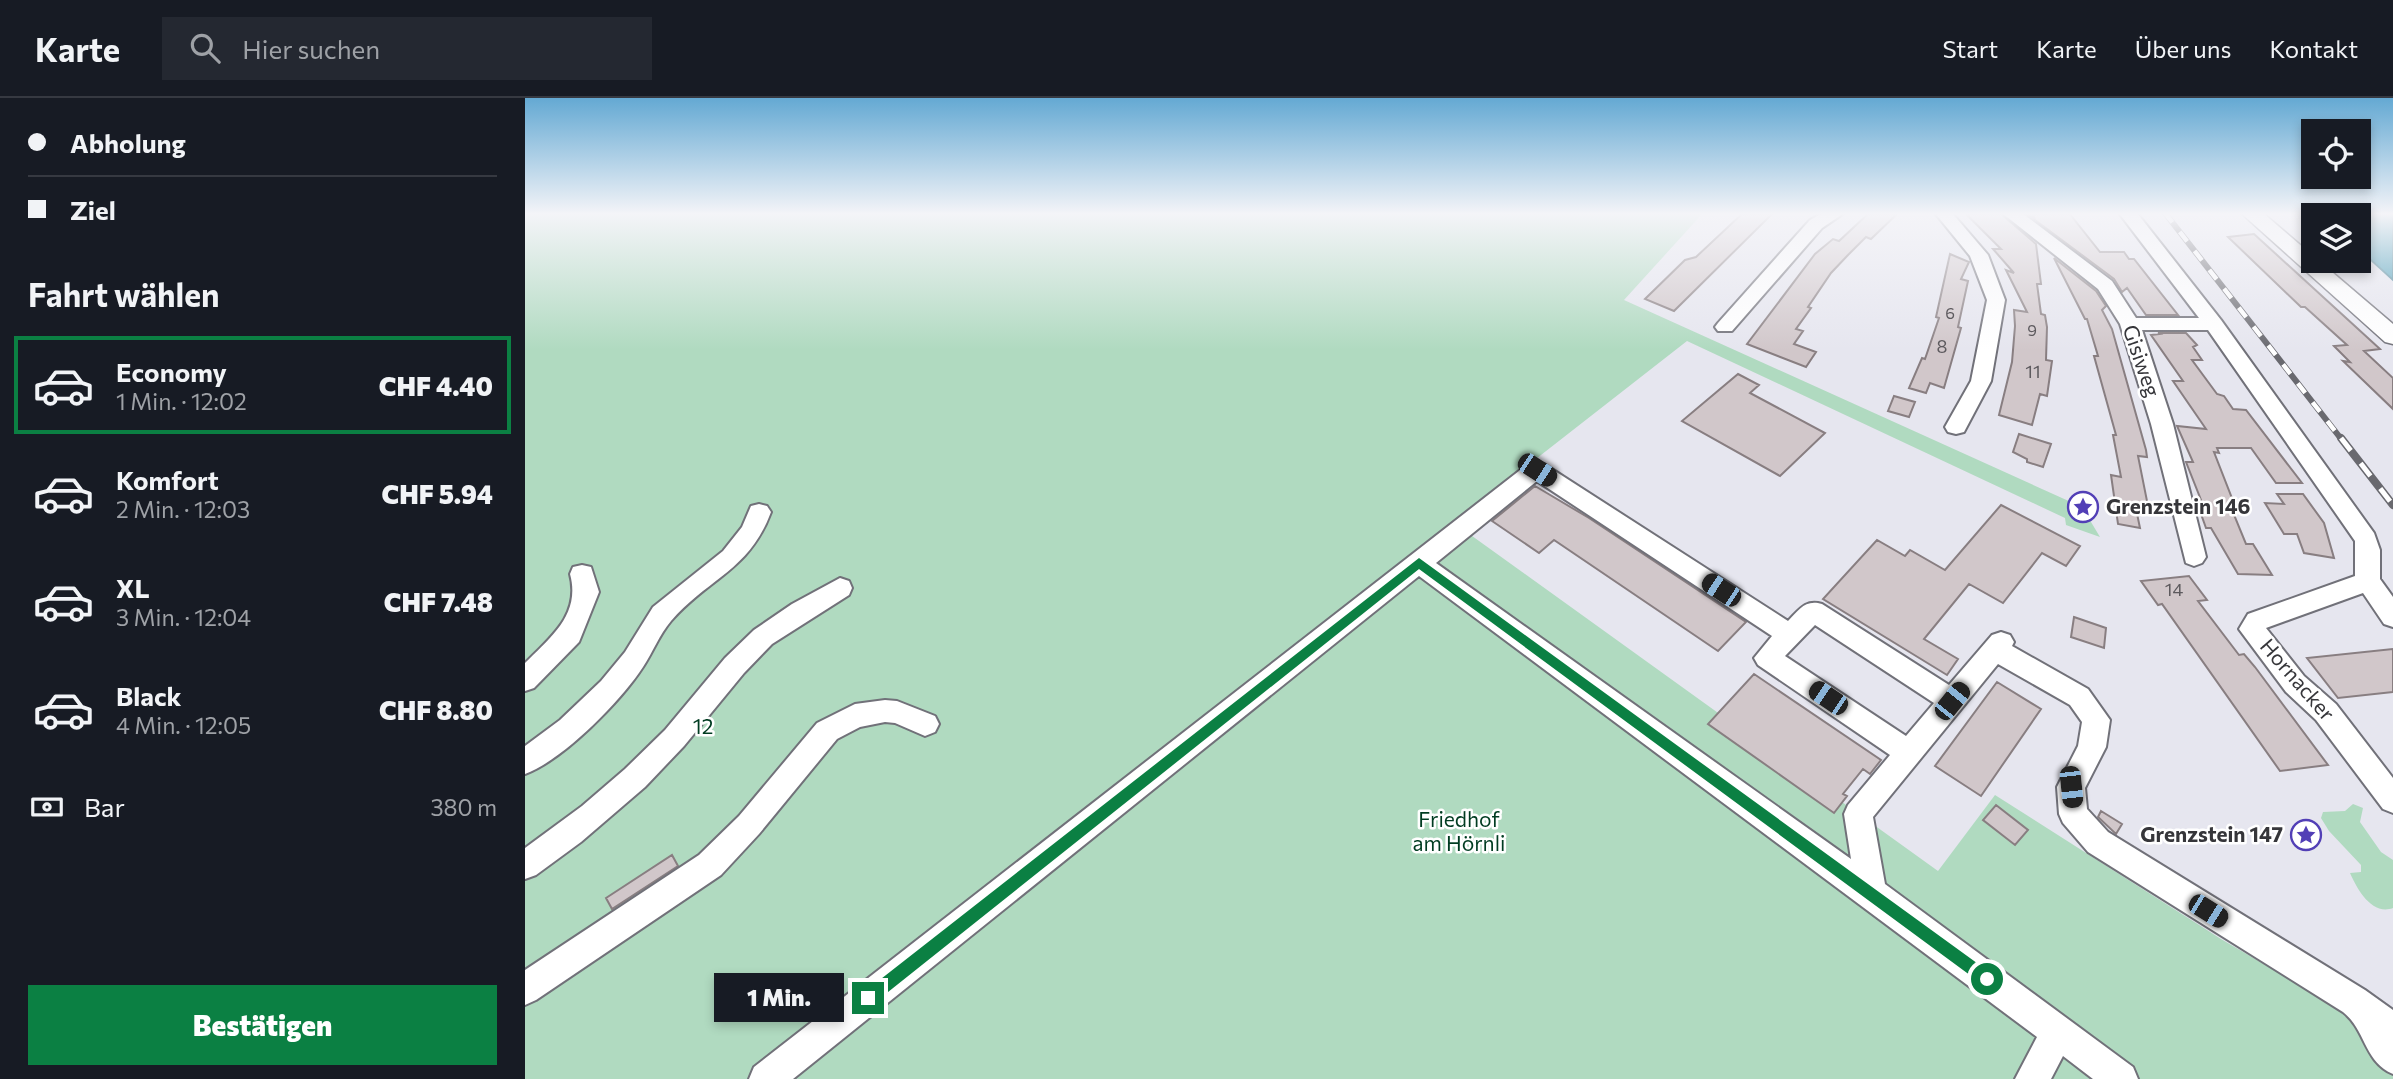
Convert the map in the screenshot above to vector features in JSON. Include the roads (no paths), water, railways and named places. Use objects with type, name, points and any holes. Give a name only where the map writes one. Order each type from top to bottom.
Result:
[{"type":"main road","points":[[2303,259],[2393,337]]},
{"type":"street","points":[[1725,327],[1785,259]]},
{"type":"street","points":[[1956,428],[1982,381],[1996,300],[1980,259]]},
{"type":"street","name":"Gisiweg","points":[[2071,259],[2105,285],[2130,324],[2162,424],[2194,557]]},
{"type":"street","points":[[2163,259],[2214,324],[2360,528],[2370,549],[2368,581],[2393,617]]},
{"type":"street","points":[[2130,324],[2214,324]]},
{"type":"street","points":[[766,1079],[1537,470],[1790,635]]},
{"type":"street","points":[[525,762],[580,718],[611,688],[634,659],[661,615],[729,561],[745,543],[755,528],[759,512]]},
{"type":"street","points":[[1419,563],[1871,892],[2121,1079]]},
{"type":"street","points":[[525,680],[570,635],[587,592],[582,574]]},
{"type":"street","name":"Hornacker","points":[[2368,581],[2257,621],[2252,629],[2295,684],[2326,712],[2393,800]]},
{"type":"street","points":[[525,865],[607,804],[652,761],[693,717],[730,669],[764,636],[840,588]]},
{"type":"street","points":[[1909,753],[1767,658],[1813,611],[1952,701]]},
{"type":"street","points":[[1871,892],[1858,814],[1998,645],[2079,696],[2096,720],[2092,747],[2071,787],[2073,814],[2098,842],[2380,1021],[2382,1045],[2393,1057]]},
{"type":"street","points":[[525,989],[710,865],[749,825],[816,741],[834,727],[855,716],[884,710],[897,712],[925,724]]},
{"type":"street","points":[[2032,1079],[2058,1032]]},
{"type":"water","points":[[2371,259],[2393,259],[2393,280],[2371,260]]},
{"type":"railway","points":[[2201,259],[2342,440]]},
{"type":"railway","points":[[2341,438],[2393,505]]},
{"type":"place","name":"Grenzstein 146","points":[[2083,507]]},
{"type":"place","name":"Grenzstein 147","points":[[2306,835]]},
{"type":"park label","name":"12","points":[[703,727]]},
{"type":"park label","name":"Friedhof am Hörnli","points":[[1459,832]]}]
